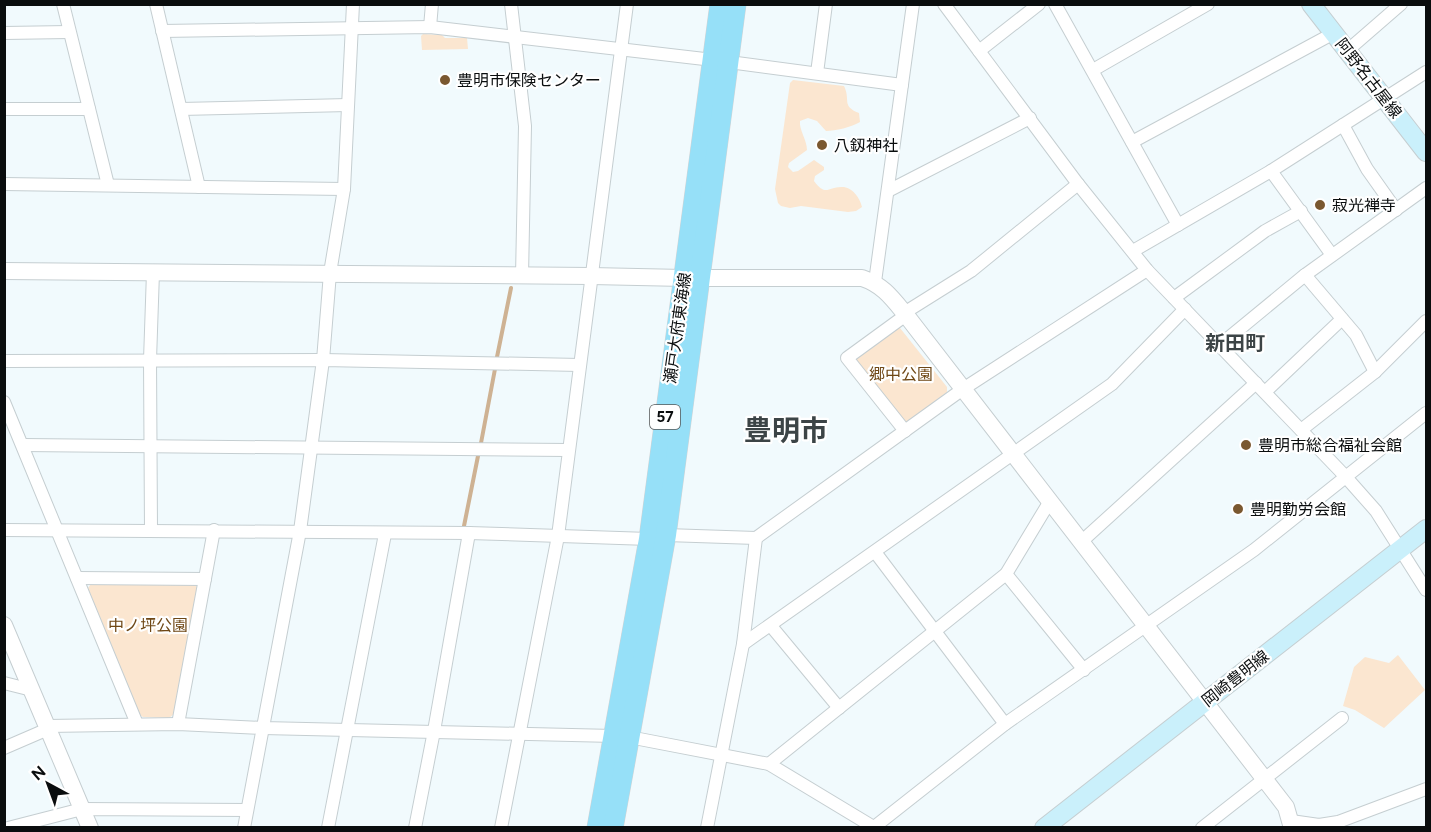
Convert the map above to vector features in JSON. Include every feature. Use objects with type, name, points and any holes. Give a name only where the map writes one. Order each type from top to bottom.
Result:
[{"type":"main road","name":"瀬戸大府東海線","points":[[720,4],[721,61]]},
{"type":"main road","name":"瀬戸大府東海線","points":[[597,828],[621,737],[657,537],[721,61],[736,4]]},
{"type":"main road","name":"阿野名古屋線","points":[[1311,4],[1426,152]]},
{"type":"main road","name":"岡崎豊明線","points":[[1044,828],[1426,529]]},
{"type":"main road","name":"瀬戸大府東海線","points":[[613,828],[621,737]]},
{"type":"street","points":[[63,4],[108,185]]},
{"type":"street","points":[[156,4],[199,187]]},
{"type":"street","points":[[244,828],[300,531],[323,360],[330,273],[344,189],[353,4]]},
{"type":"street","points":[[430,27],[432,4]]},
{"type":"street","points":[[511,4],[525,126],[522,276]]},
{"type":"street","points":[[501,828],[558,536],[627,4]]},
{"type":"street","points":[[817,74],[826,4]]},
{"type":"street","points":[[875,282],[913,4]]},
{"type":"street","points":[[944,4],[1078,184],[1147,270],[1346,476],[1376,511],[1426,588]]},
{"type":"street","points":[[979,51],[1039,4]]},
{"type":"street","points":[[1054,4],[1178,225]]},
{"type":"street","points":[[1093,70],[1208,4]]},
{"type":"street","points":[[1348,50],[1401,4]]},
{"type":"street","points":[[162,31],[430,27],[902,84]]},
{"type":"street","points":[[4,33],[69,32]]},
{"type":"street","points":[[1132,141],[1334,33]]},
{"type":"street","points":[[1133,251],[1271,171],[1426,72]]},
{"type":"street","points":[[181,109],[348,105]]},
{"type":"street","points":[[4,110],[89,109]]},
{"type":"street","points":[[888,191],[1030,118]]},
{"type":"street","points":[[1343,125],[1367,169],[1396,210]]},
{"type":"street","points":[[1271,171],[1332,255]]},
{"type":"street","points":[[4,184],[344,189]]},
{"type":"street","points":[[905,430],[847,358],[905,314],[971,271],[1078,184]]},
{"type":"street","points":[[1220,345],[1305,275],[1426,188]]},
{"type":"street","points":[[1174,298],[1265,231],[1300,211]]},
{"type":"street","points":[[4,530],[214,530],[756,538],[963,389],[1147,270]]},
{"type":"street","points":[[4,271],[862,278],[875,282],[886,291],[905,314],[1206,701],[1286,807],[1292,824],[1319,825],[1338,822],[1426,789]]},
{"type":"street","points":[[151,530],[150,360],[153,272]]},
{"type":"street","points":[[1305,275],[1356,335],[1375,372]]},
{"type":"street","points":[[743,644],[1113,384],[1185,309]]},
{"type":"street","points":[[1082,542],[1342,319]]},
{"type":"street","points":[[1301,430],[1375,372],[1426,321]]},
{"type":"street","points":[[4,361],[323,360],[580,365]]},
{"type":"street","points":[[4,402],[137,724]]},
{"type":"street","points":[[4,748],[48,728],[137,724],[621,737],[769,764],[874,827],[1005,724],[1254,550],[1426,413]]},
{"type":"street","points":[[22,445],[568,450]]},
{"type":"street","points":[[769,764],[1006,574],[1050,501]]},
{"type":"street","points":[[178,724],[214,530]]},
{"type":"street","points":[[415,828],[469,533]]},
{"type":"street","points":[[328,828],[385,534]]},
{"type":"street","points":[[707,828],[743,644],[756,538]]},
{"type":"street","points":[[875,552],[1005,724]]},
{"type":"street","points":[[1006,574],[1084,670]]},
{"type":"street","points":[[77,578],[205,579]]},
{"type":"street","points":[[4,625],[90,828]]},
{"type":"street","points":[[771,626],[839,708]]},
{"type":"street","points":[[4,683],[32,690]]},
{"type":"street","points":[[1202,828],[1342,718]]},
{"type":"street","points":[[8,828],[27,826],[82,809],[247,810]]},
{"type":"green space","points":[[423,34],[442,35],[445,38],[467,38],[468,49],[422,50],[421,36]]},
{"type":"green space","points":[[793,80],[844,86],[848,105],[859,113],[860,122],[834,130],[826,131],[817,121],[808,118],[800,121],[807,150],[789,163],[788,167],[793,172],[798,171],[814,160],[824,167],[824,170],[815,176],[814,181],[818,186],[824,190],[845,187],[852,190],[862,207],[856,211],[801,206],[790,208],[778,203],[775,189],[790,83]]},
{"type":"green space","name":"郷中公園","points":[[895,326],[900,328],[947,387],[947,392],[907,423],[901,420],[854,361],[857,355]]},
{"type":"green space","name":"中ノ坪公園","points":[[93,581],[193,583],[198,588],[174,714],[169,718],[140,715],[88,588]]},
{"type":"green space","points":[[1398,655],[1425,690],[1384,728],[1355,710],[1343,706],[1354,667],[1365,657],[1389,663]]},
{"type":"waterway","points":[[497,357],[511,288]]},
{"type":"waterway","points":[[481,443],[495,369]]},
{"type":"waterway","points":[[464,526],[478,456]]},
{"type":"place","name":"豊明市保険センター","points":[[445,80]]},
{"type":"place","name":"八釼神社","points":[[822,145]]},
{"type":"place","name":"寂光禅寺","points":[[1320,205]]},
{"type":"place","name":"豊明市総合福祉会館","points":[[1246,445]]},
{"type":"place","name":"豊明勤労会館","points":[[1238,509]]},
{"type":"district","name":"新田町","points":[[1235,343]]},
{"type":"district","name":"豊明市","points":[[786,430]]}]
